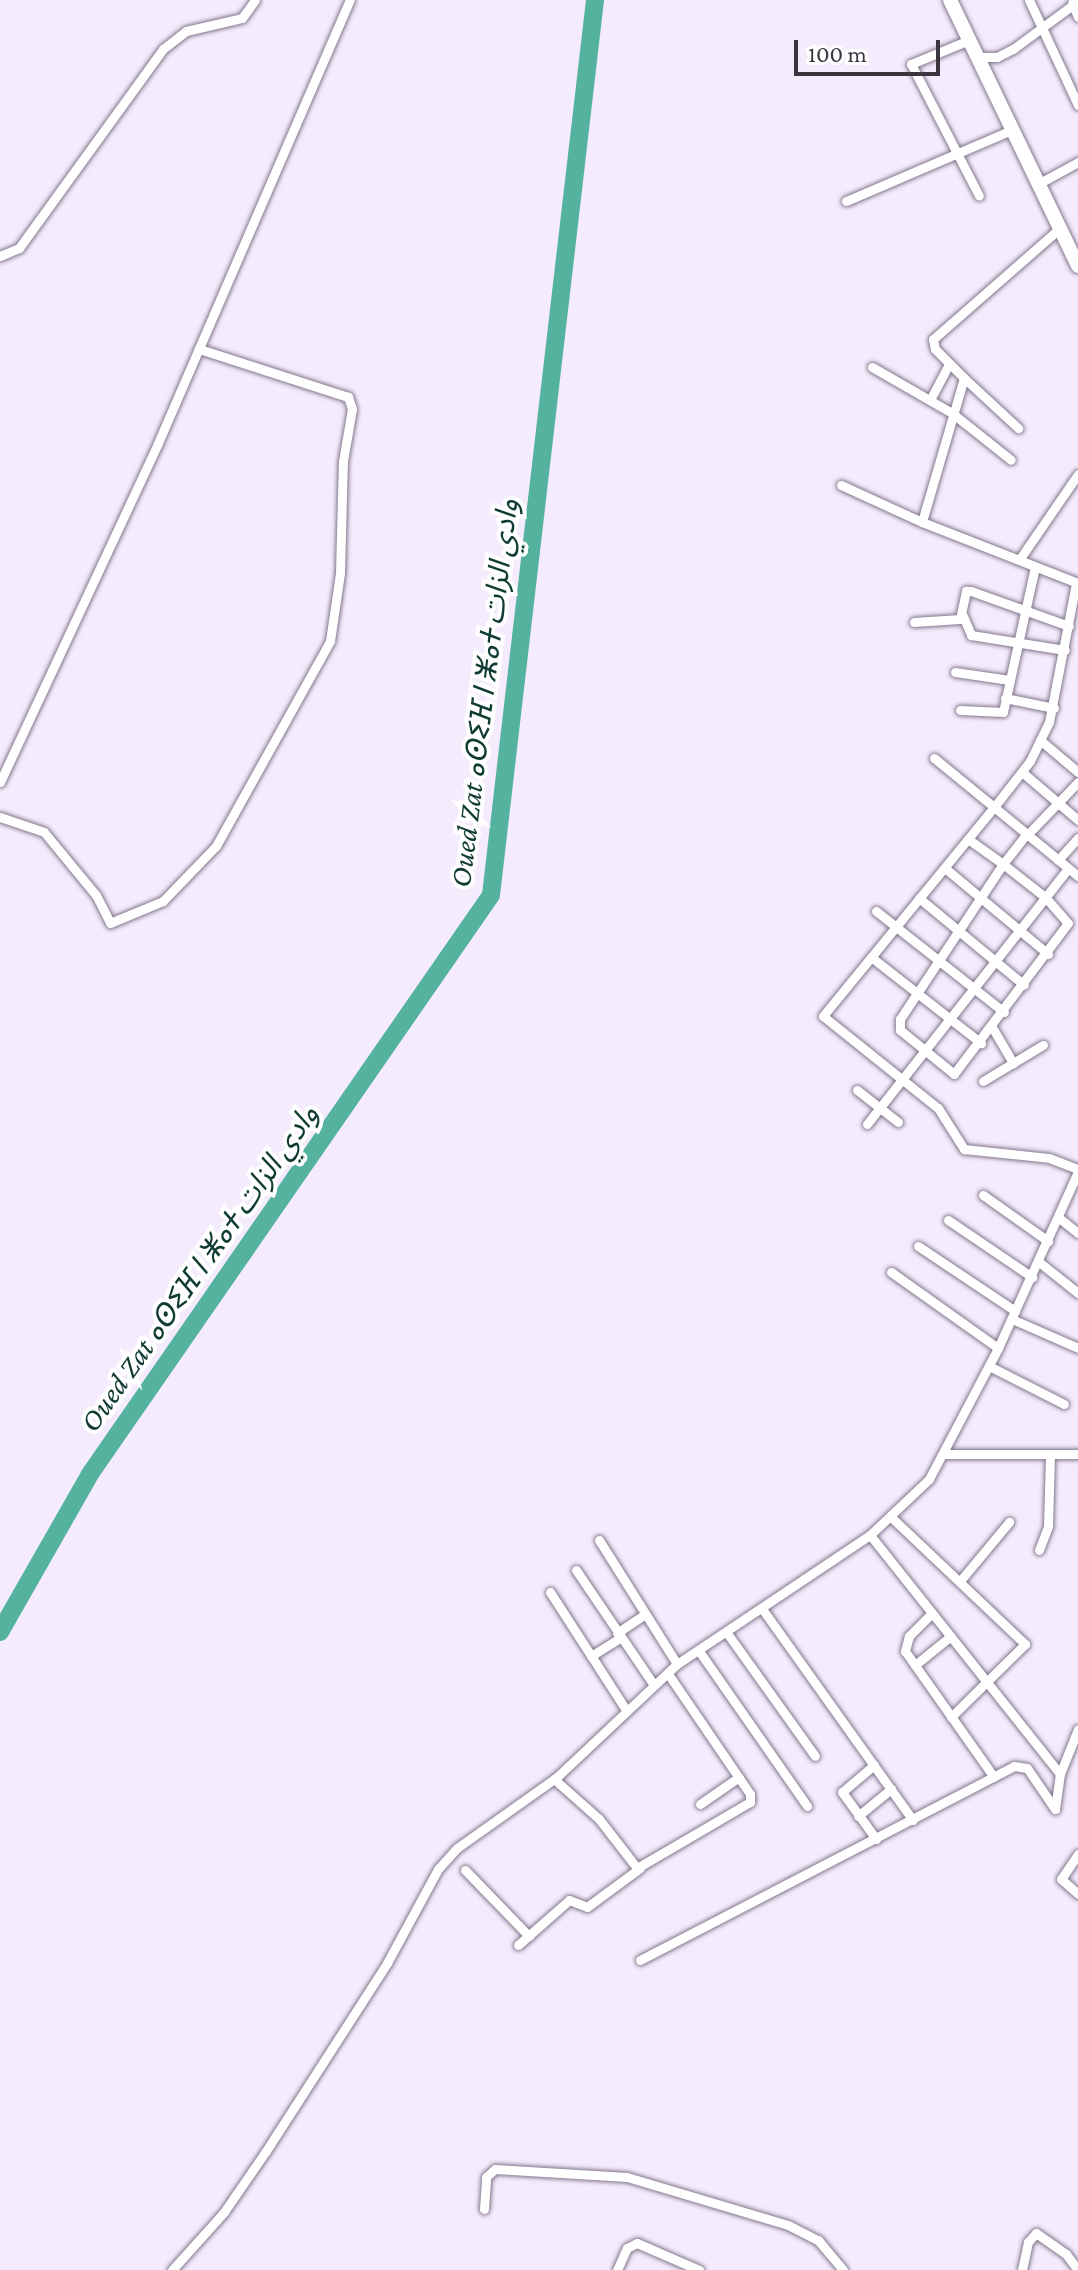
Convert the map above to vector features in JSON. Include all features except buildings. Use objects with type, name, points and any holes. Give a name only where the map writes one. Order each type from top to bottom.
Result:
[{"type":"street","points":[[0,256],[19,248],[163,49],[186,31],[242,18],[255,0]]},
{"type":"street","points":[[0,782],[199,349],[350,0]]},
{"type":"street","points":[[950,0],[1078,266]]},
{"type":"street","points":[[1029,0],[1078,105]]},
{"type":"street","points":[[978,57],[997,57],[1075,2],[1078,17]]},
{"type":"street","points":[[969,40],[911,64],[954,155],[979,196]]},
{"type":"street","points":[[846,201],[1012,130]]},
{"type":"street","points":[[1038,184],[1078,162]]},
{"type":"street","points":[[1018,428],[949,364],[933,344],[938,332],[1060,228]]},
{"type":"street","points":[[0,817],[44,832],[96,895],[110,923],[163,901],[216,846],[325,651],[340,573],[343,461],[352,409],[348,397],[199,349]]},
{"type":"street","points":[[930,400],[949,364]]},
{"type":"street","points":[[872,367],[952,413],[1011,460]]},
{"type":"street","points":[[922,522],[964,378]]},
{"type":"street","points":[[1019,560],[1078,474]]},
{"type":"street","points":[[172,2270],[224,2212],[266,2151],[387,1963],[438,1869],[457,1848],[554,1779],[677,1664],[763,1610],[870,1535],[929,1479],[998,1348],[1078,1170],[1049,1158],[964,1149],[938,1108],[823,1016],[946,869],[1022,772],[1054,708],[1077,583],[922,522],[841,485]]},
{"type":"street","points":[[960,710],[1000,715],[1035,566]]},
{"type":"street","points":[[1065,650],[971,635],[963,616],[965,597],[971,591],[1069,626]]},
{"type":"street","points":[[914,622],[963,616]]},
{"type":"street","points":[[955,672],[1009,680]]},
{"type":"street","points":[[1005,698],[1054,708]]},
{"type":"street","points":[[1040,740],[1078,772]]},
{"type":"street","points":[[934,758],[1078,876]]},
{"type":"street","points":[[1022,772],[1078,820]]},
{"type":"street","points":[[968,839],[1003,864],[1046,898],[1068,923],[957,1074],[899,1025],[938,960],[1003,864],[1078,782]]},
{"type":"street","points":[[1058,860],[1078,838]]},
{"type":"street","points":[[946,869],[982,895],[1048,954]]},
{"type":"street","points":[[867,1124],[1068,869]]},
{"type":"street","points":[[919,898],[1024,985]]},
{"type":"street","points":[[876,911],[1004,1012]]},
{"type":"street","points":[[871,957],[981,1043]]},
{"type":"street","points":[[992,1027],[1013,1063]]},
{"type":"street","points":[[983,1081],[1043,1045]]},
{"type":"street","points":[[857,1090],[898,1122]]},
{"type":"street","points":[[983,1195],[1048,1241]]},
{"type":"street","points":[[1058,1217],[1078,1233]]},
{"type":"street","points":[[948,1220],[1032,1277]]},
{"type":"street","points":[[918,1246],[1013,1315],[1078,1348]]},
{"type":"street","points":[[1039,1262],[1078,1293]]},
{"type":"street","points":[[891,1272],[998,1348]]},
{"type":"street","points":[[989,1366],[1064,1404]]},
{"type":"street","points":[[944,1454],[1078,1454]]},
{"type":"street","points":[[1039,1550],[1048,1526],[1050,1456]]},
{"type":"street","points":[[891,1517],[1025,1644],[989,1684],[951,1717]]},
{"type":"street","points":[[960,1581],[1009,1522]]},
{"type":"street","points":[[870,1535],[1060,1774]]},
{"type":"street","points":[[599,1540],[677,1664]]},
{"type":"street","points":[[576,1570],[654,1685]]},
{"type":"street","points":[[550,1592],[626,1710]]},
{"type":"street","points":[[763,1610],[913,1820]]},
{"type":"street","points":[[932,1613],[905,1644],[915,1665],[994,1777]]},
{"type":"street","points":[[591,1656],[645,1614]]},
{"type":"street","points":[[727,1633],[815,1756]]},
{"type":"street","points":[[915,1665],[951,1636]]},
{"type":"street","points":[[699,1651],[807,1806]]},
{"type":"street","points":[[518,1945],[569,1900],[587,1907],[640,1868],[750,1802],[739,1777],[668,1674]]},
{"type":"street","points":[[640,1960],[994,1777],[1023,1765],[1053,1810],[1060,1774],[1078,1729]]},
{"type":"street","points":[[874,1765],[842,1792],[876,1839]]},
{"type":"street","points":[[700,1804],[739,1777]]},
{"type":"street","points":[[554,1779],[599,1819],[640,1868]]},
{"type":"street","points":[[858,1816],[891,1789]]},
{"type":"street","points":[[1078,1854],[1061,1879],[1078,1894]]},
{"type":"street","points":[[465,1870],[529,1936]]},
{"type":"street","points":[[484,2209],[486,2177],[495,2169],[627,2177],[788,2225],[818,2240],[843,2270]]},
{"type":"street","points":[[1022,2270],[1028,2242],[1036,2233],[1066,2254],[1078,2270]]},
{"type":"street","points":[[617,2270],[627,2248],[637,2243],[699,2270]]},
{"type":"waterway","name":"Oued Zat ⴰⵙⵉⴼ ⵏ ⵥⴰⵜ وادي الزات","points":[[0,1632],[90,1474],[491,895],[595,0]]}]
